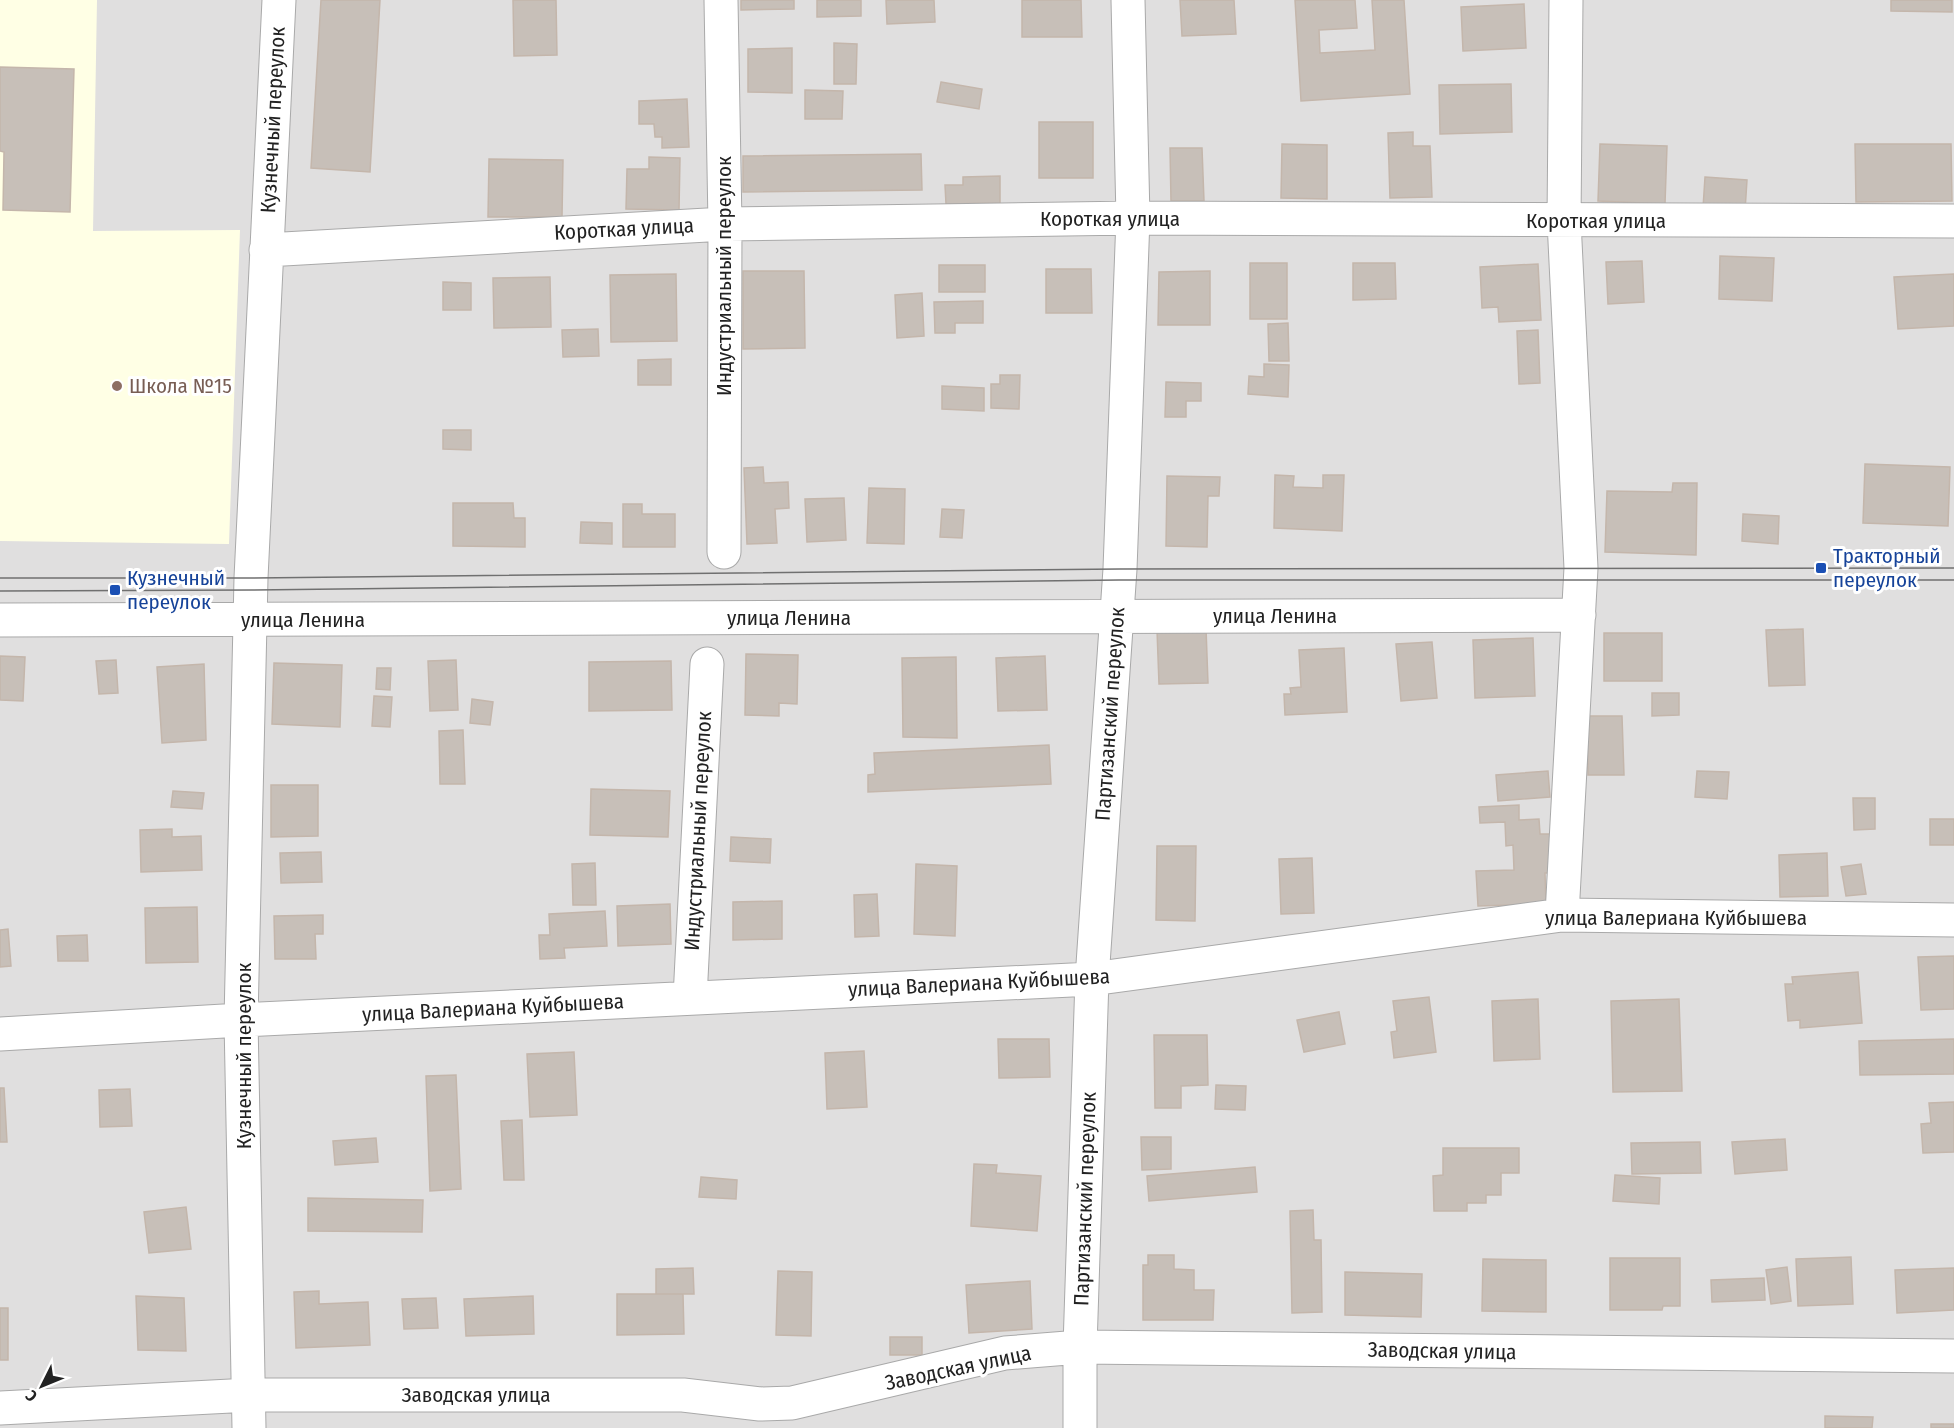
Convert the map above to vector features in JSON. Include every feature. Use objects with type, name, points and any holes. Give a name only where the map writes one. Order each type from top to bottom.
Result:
[{"type":"street","name":"Кузнечный переулок","points":[[249,1428],[242,1020],[251,620],[279,0]]},
{"type":"street","name":"Индустриальный переулок","points":[[721,0],[725,224],[724,552]]},
{"type":"street","name":"Партизанский переулок","points":[[1080,1428],[1080,1347],[1092,979],[1120,569],[1133,218],[1128,0]]},
{"type":"street","points":[[1562,915],[1581,568],[1564,221],[1566,0]]},
{"type":"street","name":"Короткая улица","points":[[266,250],[725,224],[1133,218],[1954,221]]},
{"type":"street","name":"улица Ленина","points":[[0,620],[1579,615]]},
{"type":"street","name":"Индустриальный переулок","points":[[690,998],[707,664]]},
{"type":"street","name":"улица Валериана Куйбышева","points":[[0,1034],[242,1020],[1092,979],[1562,915],[1954,920]]},
{"type":"street","name":"Заводская улица","points":[[0,1408],[250,1395],[683,1395],[760,1404],[792,1403],[1005,1353],[1080,1347],[1954,1356]]},
{"type":"shaded area","points":[[0,0],[1954,0],[1954,1428],[0,1428]]},
{"type":"shaded area","name":"Школа №15","points":[[0,0],[97,0],[93,231],[240,230],[229,544],[0,541]]},
{"type":"building","points":[[321,0],[380,0],[370,172],[311,168]]},
{"type":"building","points":[[513,0],[556,0],[557,55],[514,56]]},
{"type":"building","points":[[741,0],[794,0],[794,9],[741,10]]},
{"type":"building","points":[[817,0],[861,0],[861,16],[817,17]]},
{"type":"building","points":[[886,0],[934,0],[935,22],[887,24]]},
{"type":"building","points":[[1022,0],[1081,0],[1082,37],[1022,37]]},
{"type":"building","points":[[1180,0],[1234,0],[1236,34],[1182,36]]},
{"type":"building","points":[[1295,0],[1355,0],[1357,28],[1319,30],[1320,53],[1375,50],[1372,0],[1404,0],[1410,94],[1301,101]]},
{"type":"building","points":[[1891,0],[1952,0],[1952,12],[1891,11]]},
{"type":"building","points":[[1524,4],[1526,48],[1463,51],[1461,7]]},
{"type":"building","points":[[834,43],[857,44],[856,84],[834,84]]},
{"type":"building","points":[[792,48],[792,93],[748,92],[748,49]]},
{"type":"building","points":[[0,67],[74,69],[70,212],[3,210],[4,152],[0,151]]},
{"type":"building","points":[[941,82],[982,89],[979,109],[937,102]]},
{"type":"building","points":[[1511,84],[1512,132],[1440,134],[1439,85]]},
{"type":"building","points":[[805,90],[843,91],[842,119],[805,119]]},
{"type":"building","points":[[687,99],[689,147],[662,148],[662,137],[655,137],[654,124],[639,124],[639,101]]},
{"type":"building","points":[[1039,122],[1093,122],[1093,178],[1039,178]]},
{"type":"building","points":[[1413,132],[1413,146],[1430,146],[1432,197],[1390,198],[1388,133]]},
{"type":"building","points":[[1282,144],[1327,145],[1327,199],[1281,198]]},
{"type":"building","points":[[1600,144],[1667,146],[1665,204],[1598,201]]},
{"type":"building","points":[[1855,144],[1951,144],[1952,201],[1856,202]]},
{"type":"building","points":[[1170,148],[1202,148],[1204,201],[1171,201]]},
{"type":"building","points":[[921,154],[922,190],[743,192],[743,156]]},
{"type":"building","points":[[649,157],[680,158],[679,210],[626,209],[627,169],[649,169]]},
{"type":"building","points":[[489,159],[563,160],[562,217],[488,217]]},
{"type":"building","points":[[1000,176],[1000,203],[946,204],[945,185],[963,185],[963,177]]},
{"type":"building","points":[[1705,177],[1747,180],[1745,211],[1703,208]]},
{"type":"building","points":[[1720,256],[1774,258],[1772,301],[1719,299]]},
{"type":"building","points":[[1642,261],[1644,302],[1608,304],[1606,262]]},
{"type":"building","points":[[1250,263],[1287,263],[1287,319],[1250,319]]},
{"type":"building","points":[[1353,263],[1395,263],[1396,299],[1353,300]]},
{"type":"building","points":[[1538,264],[1541,320],[1499,322],[1498,307],[1482,308],[1480,267]]},
{"type":"building","points":[[939,265],[985,265],[985,292],[939,292]]},
{"type":"building","points":[[1046,269],[1091,269],[1092,313],[1046,313]]},
{"type":"building","points":[[743,271],[804,271],[805,348],[743,349]]},
{"type":"building","points":[[1210,271],[1210,325],[1158,325],[1159,272]]},
{"type":"building","points":[[676,274],[677,341],[611,342],[610,275]]},
{"type":"building","points":[[1954,274],[1954,326],[1898,329],[1894,277]]},
{"type":"building","points":[[550,277],[551,327],[494,328],[493,278]]},
{"type":"building","points":[[443,282],[471,283],[471,310],[443,310]]},
{"type":"building","points":[[922,293],[924,336],[897,338],[895,295]]},
{"type":"building","points":[[983,301],[983,323],[955,323],[955,333],[935,333],[934,302]]},
{"type":"building","points":[[1288,323],[1289,361],[1269,361],[1268,324]]},
{"type":"building","points":[[598,329],[599,356],[563,357],[562,330]]},
{"type":"building","points":[[1538,330],[1540,383],[1519,384],[1517,331]]},
{"type":"building","points":[[671,359],[671,385],[638,385],[638,360]]},
{"type":"building","points":[[1264,364],[1289,365],[1288,397],[1248,394],[1249,376],[1264,377]]},
{"type":"building","points":[[1000,375],[1020,375],[1019,409],[991,408],[991,384],[1000,384]]},
{"type":"building","points":[[1166,382],[1201,383],[1201,401],[1186,401],[1186,417],[1165,417]]},
{"type":"building","points":[[942,386],[984,388],[984,411],[942,409]]},
{"type":"building","points":[[443,430],[471,430],[471,450],[443,449]]},
{"type":"building","points":[[1865,464],[1950,467],[1948,526],[1863,523]]},
{"type":"building","points":[[763,467],[764,483],[788,482],[789,508],[775,509],[777,543],[747,544],[744,468]]},
{"type":"building","points":[[1275,475],[1294,476],[1293,487],[1323,488],[1323,475],[1344,475],[1342,531],[1274,528]]},
{"type":"building","points":[[1167,476],[1220,477],[1219,496],[1208,496],[1207,547],[1166,546]]},
{"type":"building","points":[[1673,483],[1697,483],[1696,555],[1605,552],[1607,491],[1672,492]]},
{"type":"building","points":[[869,488],[905,489],[904,544],[867,543]]},
{"type":"building","points":[[844,498],[846,540],[807,542],[805,499]]},
{"type":"building","points":[[453,503],[513,503],[514,518],[525,518],[525,547],[453,546]]},
{"type":"building","points":[[623,504],[642,504],[642,514],[675,514],[675,547],[623,547]]},
{"type":"building","points":[[942,509],[964,510],[962,538],[940,537]]},
{"type":"building","points":[[1743,514],[1779,516],[1778,544],[1742,541]]},
{"type":"building","points":[[581,522],[612,523],[612,544],[580,543]]},
{"type":"building","points":[[1206,628],[1208,683],[1159,684],[1157,630]]},
{"type":"building","points":[[1803,629],[1805,685],[1769,686],[1766,630]]},
{"type":"building","points":[[1604,633],[1662,633],[1662,681],[1604,681]]},
{"type":"building","points":[[1533,638],[1535,696],[1475,698],[1473,640]]},
{"type":"building","points":[[1432,642],[1437,698],[1401,701],[1396,644]]},
{"type":"building","points":[[1344,648],[1347,712],[1285,715],[1284,694],[1291,694],[1290,688],[1301,687],[1299,650]]},
{"type":"building","points":[[746,654],[798,655],[797,704],[779,703],[779,716],[745,715]]},
{"type":"building","points":[[0,656],[25,657],[23,701],[0,700]]},
{"type":"building","points":[[1045,656],[1047,710],[998,711],[996,658]]},
{"type":"building","points":[[956,657],[957,738],[903,737],[902,658]]},
{"type":"building","points":[[116,660],[118,693],[99,694],[96,661]]},
{"type":"building","points":[[456,660],[458,710],[430,711],[428,661]]},
{"type":"building","points":[[671,661],[672,710],[589,711],[589,662]]},
{"type":"building","points":[[274,663],[342,665],[340,727],[272,724]]},
{"type":"building","points":[[204,664],[206,740],[162,743],[157,667]]},
{"type":"building","points":[[377,668],[391,668],[390,690],[376,689]]},
{"type":"building","points":[[1652,693],[1679,693],[1679,715],[1652,716]]},
{"type":"building","points":[[374,696],[392,697],[390,727],[372,726]]},
{"type":"building","points":[[472,699],[493,702],[490,725],[470,723]]},
{"type":"building","points":[[1587,716],[1622,716],[1624,775],[1588,775]]},
{"type":"building","points":[[463,730],[465,784],[440,784],[439,731]]},
{"type":"building","points":[[1049,745],[1051,784],[868,792],[868,775],[875,774],[874,753]]},
{"type":"building","points":[[1548,771],[1550,797],[1498,801],[1496,775]]},
{"type":"building","points":[[1697,771],[1729,772],[1727,799],[1695,797]]},
{"type":"building","points":[[271,785],[318,785],[318,836],[271,837]]},
{"type":"building","points":[[591,789],[670,791],[668,837],[590,835]]},
{"type":"building","points":[[173,791],[204,793],[202,809],[171,807]]},
{"type":"building","points":[[1853,798],[1875,798],[1875,829],[1854,830]]},
{"type":"building","points":[[1519,805],[1519,820],[1539,819],[1540,834],[1553,834],[1554,873],[1545,873],[1546,904],[1478,906],[1476,871],[1514,870],[1513,845],[1506,846],[1505,822],[1480,823],[1479,807]]},
{"type":"building","points":[[1930,819],[1954,819],[1954,845],[1930,845]]},
{"type":"building","points":[[172,829],[172,837],[201,836],[202,870],[141,872],[140,830]]},
{"type":"building","points":[[731,837],[771,839],[770,863],[730,861]]},
{"type":"building","points":[[1157,846],[1196,846],[1195,921],[1156,920]]},
{"type":"building","points":[[321,852],[322,882],[281,883],[280,853]]},
{"type":"building","points":[[1827,853],[1828,896],[1780,897],[1779,855]]},
{"type":"building","points":[[1312,858],[1314,913],[1281,914],[1279,859]]},
{"type":"building","points":[[595,863],[596,905],[573,905],[572,864]]},
{"type":"building","points":[[916,864],[957,866],[955,936],[914,934]]},
{"type":"building","points":[[1861,864],[1866,894],[1846,896],[1841,867]]},
{"type":"building","points":[[877,894],[879,936],[855,937],[854,895]]},
{"type":"building","points":[[782,901],[782,939],[733,940],[733,902]]},
{"type":"building","points":[[670,904],[671,944],[618,946],[617,906]]},
{"type":"building","points":[[197,907],[198,962],[146,963],[145,908]]},
{"type":"building","points":[[605,911],[607,946],[564,948],[565,958],[540,959],[539,935],[550,935],[549,914]]},
{"type":"building","points":[[323,915],[323,934],[315,934],[316,959],[275,959],[274,916]]},
{"type":"building","points":[[8,929],[11,966],[0,967],[0,930]]},
{"type":"building","points":[[87,935],[88,961],[58,961],[57,936]]},
{"type":"building","points":[[1954,956],[1954,1009],[1921,1010],[1918,957]]},
{"type":"building","points":[[1858,972],[1862,1023],[1800,1028],[1800,1020],[1788,1021],[1785,984],[1793,984],[1792,977]]},
{"type":"building","points":[[1429,997],[1436,1052],[1394,1058],[1391,1032],[1397,1031],[1393,1001]]},
{"type":"building","points":[[1538,999],[1540,1059],[1494,1061],[1492,1001]]},
{"type":"building","points":[[1679,999],[1682,1091],[1613,1092],[1611,1001]]},
{"type":"building","points":[[1339,1012],[1345,1044],[1304,1052],[1297,1020]]},
{"type":"building","points":[[1154,1035],[1207,1035],[1208,1085],[1181,1086],[1181,1108],[1155,1108]]},
{"type":"building","points":[[998,1039],[1049,1039],[1050,1077],[999,1078]]},
{"type":"building","points":[[1954,1039],[1954,1074],[1860,1075],[1859,1041]]},
{"type":"building","points":[[864,1051],[867,1107],[827,1109],[825,1053]]},
{"type":"building","points":[[574,1052],[577,1115],[530,1117],[527,1054]]},
{"type":"building","points":[[456,1075],[461,1189],[430,1191],[426,1076]]},
{"type":"building","points":[[1216,1085],[1246,1086],[1245,1110],[1215,1109]]},
{"type":"building","points":[[0,1088],[4,1088],[7,1142],[0,1142]]},
{"type":"building","points":[[130,1089],[132,1126],[100,1127],[99,1090]]},
{"type":"building","points":[[1954,1102],[1954,1152],[1923,1153],[1921,1124],[1931,1123],[1929,1103]]},
{"type":"building","points":[[522,1120],[524,1180],[504,1180],[501,1121]]},
{"type":"building","points":[[1141,1137],[1171,1137],[1171,1169],[1142,1170]]},
{"type":"building","points":[[376,1138],[378,1162],[335,1165],[333,1141]]},
{"type":"building","points":[[1785,1139],[1787,1170],[1735,1174],[1732,1142]]},
{"type":"building","points":[[1700,1142],[1701,1173],[1632,1174],[1631,1143]]},
{"type":"building","points":[[1443,1148],[1519,1148],[1519,1173],[1501,1173],[1501,1195],[1486,1195],[1486,1203],[1467,1203],[1467,1211],[1434,1211],[1433,1176],[1443,1175]]},
{"type":"building","points":[[974,1164],[997,1165],[996,1173],[1041,1176],[1037,1231],[971,1226]]},
{"type":"building","points":[[1255,1167],[1257,1192],[1149,1201],[1147,1176]]},
{"type":"building","points":[[1615,1175],[1660,1178],[1659,1204],[1613,1201]]},
{"type":"building","points":[[701,1177],[737,1180],[736,1199],[699,1197]]},
{"type":"building","points":[[308,1198],[423,1200],[422,1232],[308,1231]]},
{"type":"building","points":[[186,1207],[191,1249],[149,1253],[144,1212]]},
{"type":"building","points":[[1313,1210],[1314,1240],[1321,1240],[1322,1312],[1292,1313],[1290,1211]]},
{"type":"building","points":[[1148,1255],[1174,1255],[1174,1269],[1194,1270],[1194,1290],[1214,1290],[1213,1320],[1143,1320],[1143,1265],[1148,1265]]},
{"type":"building","points":[[1851,1257],[1853,1304],[1798,1306],[1796,1259]]},
{"type":"building","points":[[1610,1258],[1680,1258],[1680,1306],[1663,1306],[1662,1310],[1610,1310]]},
{"type":"building","points":[[1483,1259],[1546,1260],[1546,1312],[1482,1311]]},
{"type":"building","points":[[1787,1267],[1791,1301],[1771,1304],[1766,1270]]},
{"type":"building","points":[[693,1268],[694,1294],[656,1294],[656,1269]]},
{"type":"building","points":[[1954,1268],[1954,1310],[1897,1313],[1895,1270]]},
{"type":"building","points":[[778,1271],[812,1272],[811,1336],[776,1335]]},
{"type":"building","points":[[1345,1272],[1422,1274],[1421,1317],[1345,1315]]},
{"type":"building","points":[[1764,1278],[1765,1300],[1712,1302],[1711,1280]]},
{"type":"building","points":[[1030,1281],[1032,1329],[969,1333],[966,1285]]},
{"type":"building","points":[[319,1291],[319,1304],[368,1302],[370,1345],[296,1348],[294,1292]]},
{"type":"building","points":[[617,1294],[683,1294],[684,1334],[617,1335]]},
{"type":"building","points":[[136,1296],[184,1298],[186,1351],[138,1350]]},
{"type":"building","points":[[533,1296],[534,1334],[466,1336],[464,1299]]},
{"type":"building","points":[[436,1298],[438,1328],[404,1329],[402,1299]]},
{"type":"building","points":[[0,1308],[8,1308],[8,1360],[0,1360]]},
{"type":"building","points":[[890,1337],[922,1337],[922,1355],[890,1355]]},
{"type":"building","points":[[1825,1416],[1873,1417],[1872,1428],[1825,1428]]},
{"type":"building","points":[[1931,1424],[1954,1424],[1954,1428],[1931,1428]]},
{"type":"tram line","points":[[0,578],[251,578],[1120,569],[1954,568]]},
{"type":"tram line","points":[[0,591],[1119,580],[1954,580]]},
{"type":"place","name":"Школа №15","points":[[117,386]]},
{"type":"place","name":"Тракторный переулок","points":[[1821,568]]},
{"type":"place","name":"Кузнечный переулок","points":[[115,590]]}]
